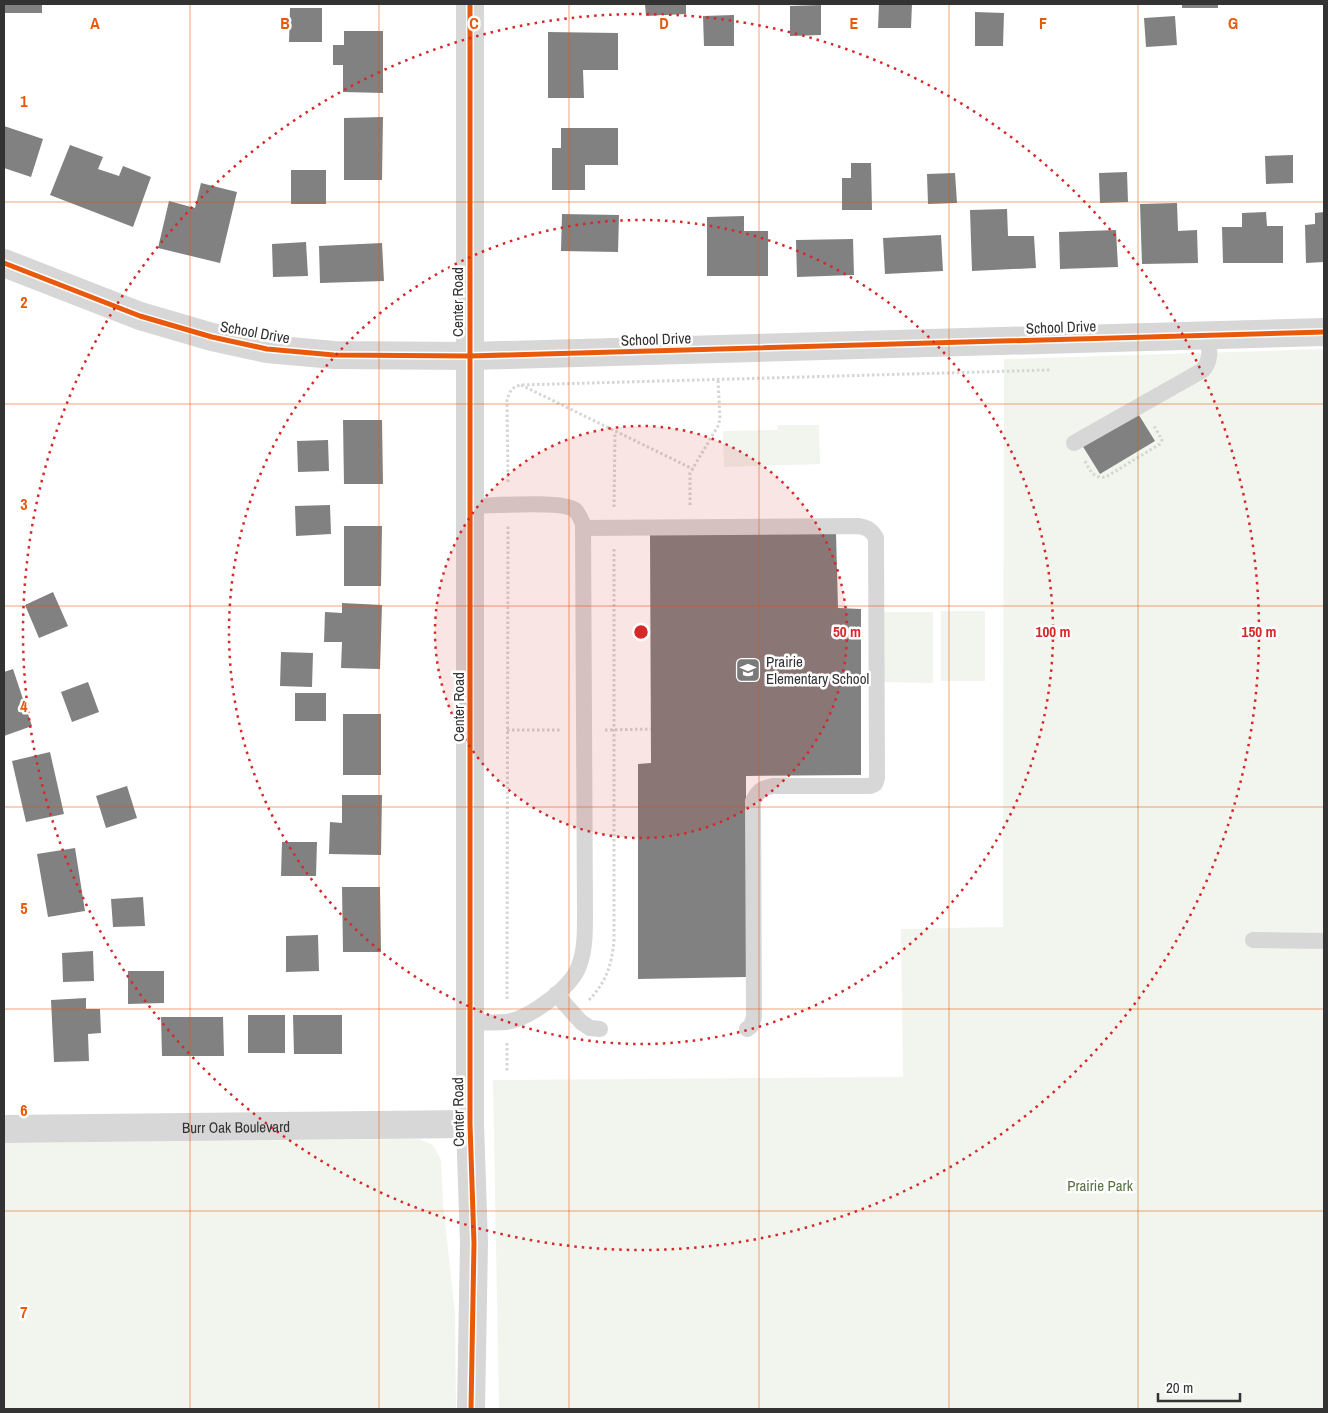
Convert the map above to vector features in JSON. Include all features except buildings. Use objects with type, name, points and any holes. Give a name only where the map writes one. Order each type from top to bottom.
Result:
[{"type":"street","name":"Center Road","points":[[470,4],[470,1124],[474,1242],[471,1409]]},
{"type":"street","name":"School Drive","points":[[4,262],[140,316],[212,337],[267,349],[334,355],[470,356],[1324,332]]},
{"type":"street","name":"Burr Oak Boulevard","points":[[4,1129],[470,1124]]},
{"type":"lane","points":[[1074,443],[1203,370],[1210,358],[1208,336]]},
{"type":"lane","points":[[470,506],[550,504],[574,509],[579,516],[583,524],[585,690],[585,937],[579,968],[556,994],[531,1014],[505,1022],[470,1022]]},
{"type":"lane","points":[[583,528],[857,526],[867,527],[876,538],[878,778],[875,784],[870,786],[773,786],[764,787],[757,792],[754,801],[754,1017],[751,1026],[747,1028]]},
{"type":"lane","points":[[1253,940],[1324,941]]},
{"type":"lane","points":[[556,994],[580,1022],[590,1028],[600,1029]]},
{"type":"path","points":[[690,528],[690,473],[718,426],[720,419],[718,380]]},
{"type":"path","points":[[520,385],[692,469]]},
{"type":"path","points":[[1074,443],[1095,477],[1106,477],[1160,444],[1162,440],[1141,404]]},
{"type":"green space","name":"Prairie Park","points":[[1324,349],[1324,1409],[499,1409],[493,1080],[903,1077],[901,929],[1003,927],[1004,359]]},
{"type":"green space","points":[[778,425],[819,425],[820,464],[724,467],[723,431],[777,430]]},
{"type":"green space","points":[[941,611],[985,611],[985,681],[941,681]]},
{"type":"green space","points":[[884,612],[933,612],[933,683],[884,682]]},
{"type":"green space","points":[[419,1139],[433,1145],[441,1160],[443,1203],[455,1315],[456,1409],[4,1409],[4,1143]]},
{"type":"cycle path","points":[[470,4],[470,1124],[474,1243],[471,1409]]},
{"type":"cycle path","points":[[4,263],[140,316],[212,337],[267,349],[334,355],[470,356],[1324,332]]},
{"type":"place","name":"Prairie Elementary School","points":[[748,670]]}]
